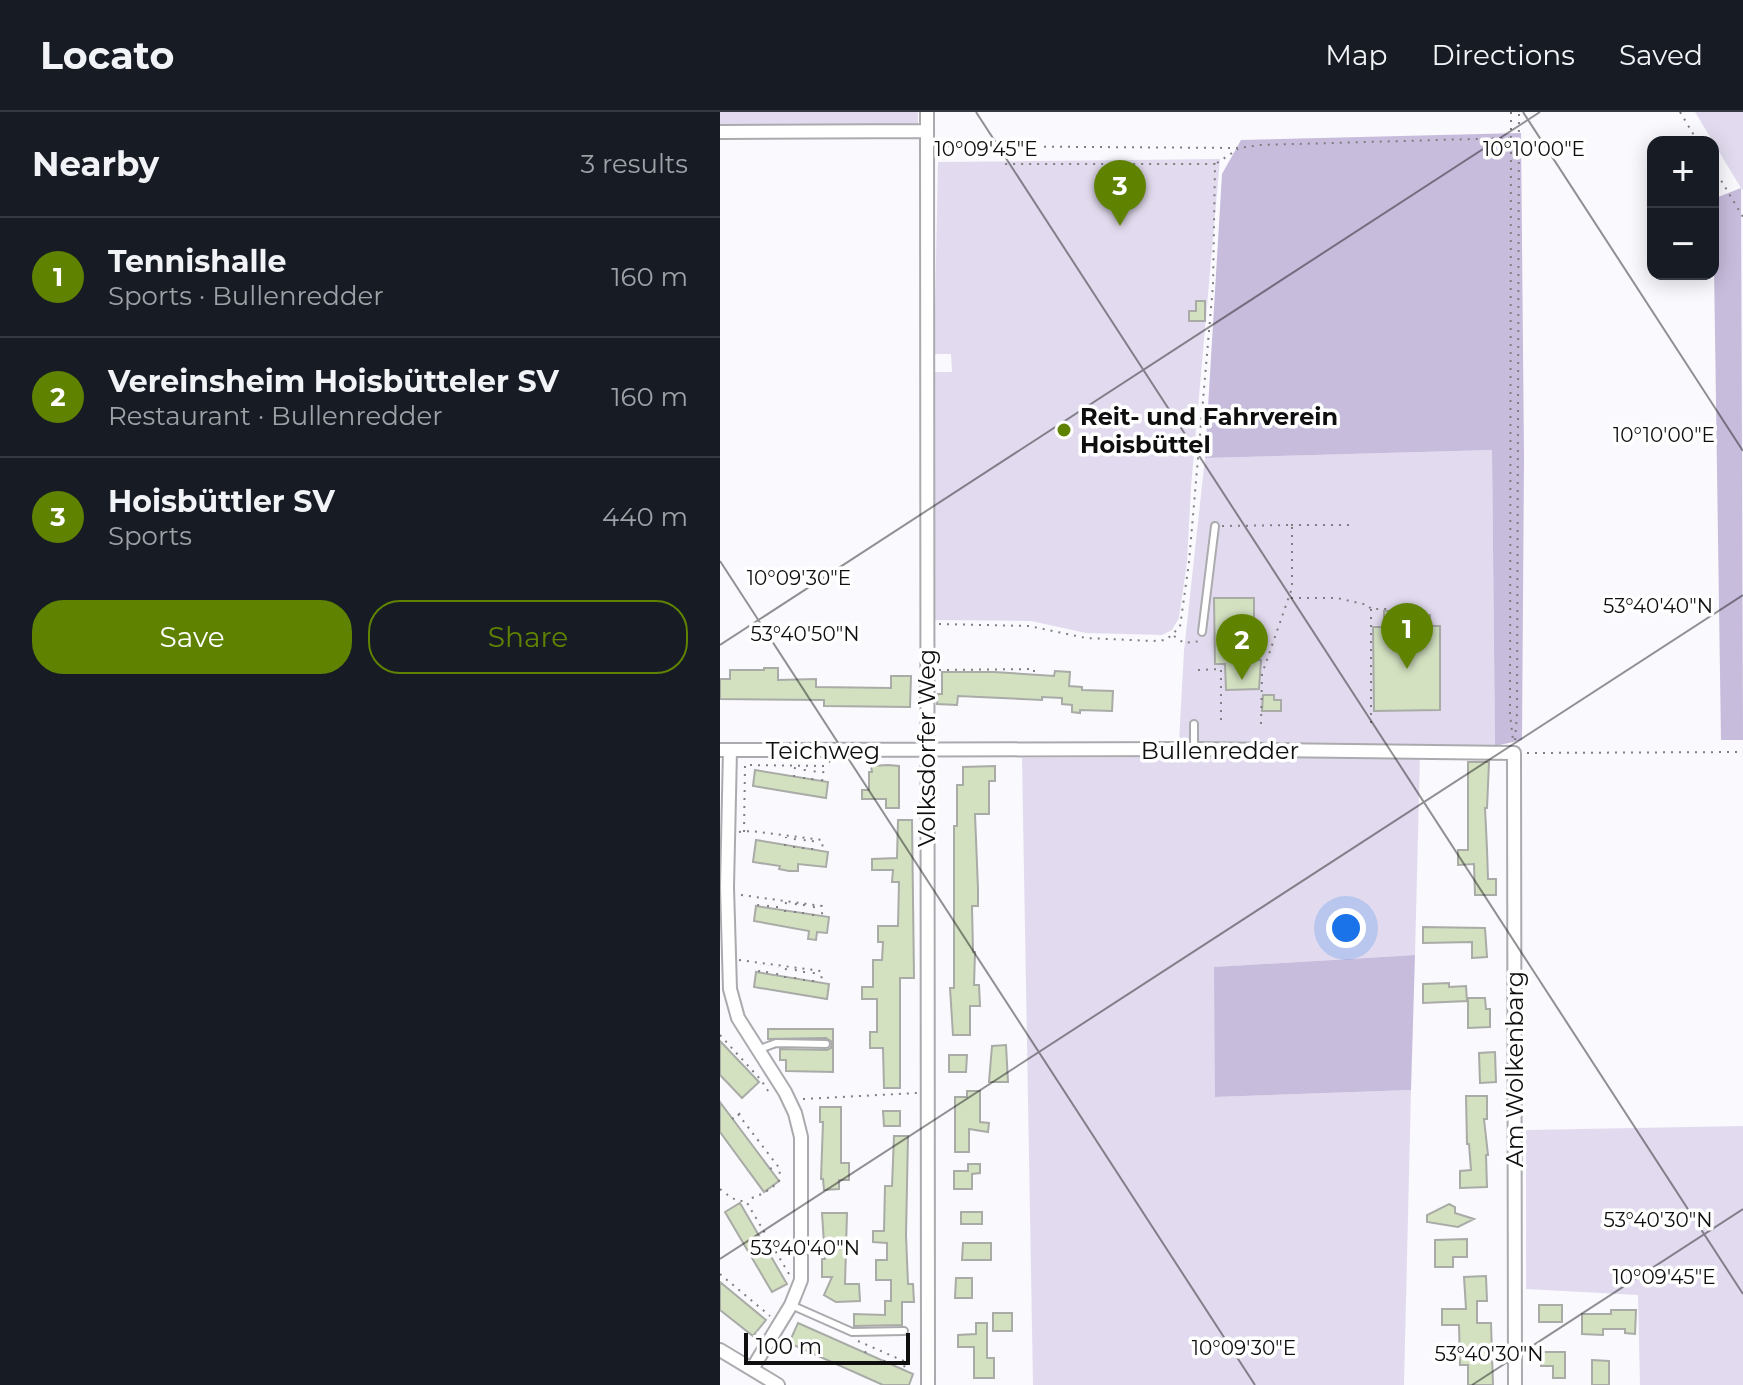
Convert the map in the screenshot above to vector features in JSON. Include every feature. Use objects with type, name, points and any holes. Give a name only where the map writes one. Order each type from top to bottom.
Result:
[{"type":"street","name":"Volksdorfer Weg","points":[[927,112],[928,1385]]},
{"type":"street","points":[[720,132],[927,131]]},
{"type":"street","points":[[725,750],[730,989],[738,1018],[789,1099],[801,1137],[803,1266],[798,1290],[781,1324],[752,1369]]},
{"type":"street","name":"Teichweg","points":[[725,750],[927,750]]},
{"type":"street","name":"Bullenredder","points":[[927,750],[1514,753]]},
{"type":"street","name":"Am Wolkenbarg","points":[[1514,753],[1515,1385]]},
{"type":"street","points":[[720,1350],[778,1385]]},
{"type":"lane","points":[[1202,632],[1215,526]]},
{"type":"lane","points":[[1194,724],[1194,749]]},
{"type":"lane","points":[[757,1051],[776,1043],[826,1044]]},
{"type":"lane","points":[[791,1305],[852,1332],[904,1331]]},
{"type":"path","points":[[1511,112],[1510,714],[1514,753]]},
{"type":"path","points":[[1514,753],[1517,713],[1519,112]]},
{"type":"path","points":[[1680,112],[1694,136]]},
{"type":"path","points":[[926,146],[1239,148],[1510,138]]},
{"type":"path","points":[[1000,164],[1215,164],[1239,148]]},
{"type":"path","points":[[926,624],[1029,626],[1086,638],[1153,641],[1166,640],[1180,627],[1189,562],[1213,285],[1215,164]]},
{"type":"path","points":[[1719,177],[1743,217]]},
{"type":"path","points":[[1234,526],[1292,525]]},
{"type":"path","points":[[1261,725],[1262,674],[1290,598],[1292,525]]},
{"type":"path","points":[[1215,526],[1353,525]]},
{"type":"path","points":[[1290,598],[1337,598],[1368,605],[1371,609],[1371,726]]},
{"type":"path","points":[[1371,609],[1402,609]]},
{"type":"path","points":[[1173,635],[1184,643],[1201,641]]},
{"type":"path","points":[[1022,669],[1022,676]]},
{"type":"path","points":[[926,671],[1034,669],[1034,676]]},
{"type":"path","points":[[1198,670],[1221,669],[1221,724]]},
{"type":"path","points":[[744,832],[745,765],[824,766],[844,750]]},
{"type":"path","points":[[1514,753],[1743,752]]},
{"type":"path","points":[[794,777],[795,766]]},
{"type":"path","points":[[804,779],[805,766]]},
{"type":"path","points":[[812,780],[816,766]]},
{"type":"path","points":[[822,781],[824,766]]},
{"type":"path","points":[[728,833],[822,840],[823,851]]},
{"type":"path","points":[[785,846],[786,836]]},
{"type":"path","points":[[794,848],[795,837]]},
{"type":"path","points":[[803,849],[805,838]]},
{"type":"path","points":[[812,850],[813,839]]},
{"type":"path","points":[[728,894],[822,906],[822,917]]},
{"type":"path","points":[[758,906],[759,897]]},
{"type":"path","points":[[768,898],[768,907]]},
{"type":"path","points":[[777,908],[778,900]]},
{"type":"path","points":[[785,912],[787,901]]},
{"type":"path","points":[[795,913],[796,902]]},
{"type":"path","points":[[803,914],[804,903]]},
{"type":"path","points":[[813,916],[814,905]]},
{"type":"path","points":[[744,961],[814,970],[823,973],[822,983]]},
{"type":"path","points":[[759,972],[760,963]]},
{"type":"path","points":[[767,973],[768,964]]},
{"type":"path","points":[[777,975],[778,965]]},
{"type":"path","points":[[785,978],[786,966]]},
{"type":"path","points":[[795,979],[796,968]]},
{"type":"path","points":[[804,981],[805,969]]},
{"type":"path","points":[[813,982],[814,970]]},
{"type":"path","points":[[720,1035],[770,1094]]},
{"type":"path","points":[[789,1099],[926,1092]]},
{"type":"path","points":[[732,1119],[745,1110]]},
{"type":"path","points":[[720,1189],[731,1198],[746,1201],[779,1182],[780,1169],[738,1114]]},
{"type":"path","points":[[751,1144],[757,1139]]},
{"type":"path","points":[[770,1169],[777,1165]]},
{"type":"path","points":[[746,1201],[798,1290]]},
{"type":"path","points":[[757,1221],[764,1217]]},
{"type":"path","points":[[720,1274],[781,1324]]},
{"type":"path","points":[[726,1287],[730,1282]]},
{"type":"path","points":[[743,1301],[746,1296]]},
{"type":"path","points":[[758,1313],[761,1308]]},
{"type":"path","points":[[852,1332],[858,1342],[906,1362],[903,1370]]},
{"type":"path","points":[[865,1353],[868,1346]]},
{"type":"path","points":[[884,1362],[887,1354]]},
{"type":"shaded area","points":[[720,112],[918,112],[918,125],[720,125]]},
{"type":"shaded area","points":[[1695,112],[1743,112],[1743,190],[1719,152],[1719,136],[1710,136]]},
{"type":"shaded area","points":[[1521,133],[1524,458],[1522,740],[1495,746],[1492,450],[1205,458],[1222,174],[1241,140]]},
{"type":"shaded area","name":"Reit- und Fahrverein Hoisbüttel","points":[[1220,159],[1187,562],[1179,618],[1172,630],[1162,635],[1086,633],[1031,621],[933,620],[932,372],[952,372],[951,354],[934,354],[938,162]]},
{"type":"shaded area","points":[[1741,188],[1743,740],[1721,740],[1714,280],[1719,280],[1719,197]]},
{"type":"shaded area","points":[[1492,450],[1495,746],[1179,742],[1184,651],[1205,458]]},
{"type":"shaded area","points":[[1420,755],[1415,955],[1215,967],[1215,1097],[1411,1090],[1404,1385],[1033,1385],[1022,758]]},
{"type":"shaded area","points":[[1415,955],[1411,1090],[1215,1097],[1214,967]]},
{"type":"shaded area","points":[[1743,1126],[1743,1385],[1640,1385],[1638,1295],[1526,1289],[1526,1130]]},
{"type":"building","points":[[1196,301],[1205,301],[1205,321],[1189,321],[1189,311],[1196,311]]},
{"type":"building","points":[[1214,598],[1254,598],[1254,660],[1261,660],[1259,689],[1226,690],[1225,664],[1215,664]]},
{"type":"building","points":[[1384,611],[1402,611],[1402,615],[1430,615],[1430,626],[1440,626],[1440,710],[1374,711],[1373,627],[1384,627]]},
{"type":"building","points":[[778,668],[778,680],[816,679],[816,687],[891,688],[891,676],[911,676],[910,707],[824,706],[824,700],[720,699],[720,679],[730,679],[730,670]]},
{"type":"building","points":[[1055,671],[1070,672],[1069,686],[1082,687],[1082,690],[1113,691],[1112,711],[1072,712],[1072,705],[1062,704],[1062,698],[1042,697],[1042,700],[958,696],[957,705],[937,704],[938,694],[942,694],[942,672],[1054,676]]},
{"type":"building","points":[[1263,695],[1274,695],[1274,700],[1281,700],[1281,711],[1262,711]]},
{"type":"building","points":[[1468,762],[1489,762],[1485,808],[1488,879],[1496,879],[1496,895],[1475,895],[1474,864],[1458,865],[1458,850],[1468,850]]},
{"type":"building","points":[[871,766],[899,766],[899,808],[886,808],[886,799],[862,799],[862,790],[869,790]]},
{"type":"building","points":[[995,766],[995,781],[989,781],[989,814],[975,814],[978,906],[972,906],[973,952],[974,985],[979,985],[980,1006],[970,1006],[970,1035],[953,1035],[950,988],[954,988],[957,785],[963,785],[963,767]]},
{"type":"building","points":[[755,770],[828,782],[826,798],[753,786]]},
{"type":"building","points":[[898,820],[912,820],[914,978],[900,978],[900,1088],[884,1088],[883,1048],[870,1048],[870,1032],[877,1032],[877,999],[862,999],[862,987],[873,987],[873,960],[882,960],[883,942],[878,942],[878,926],[898,926],[899,882],[892,882],[893,870],[872,870],[872,859],[897,858]]},
{"type":"building","points":[[756,840],[828,852],[826,867],[798,864],[798,871],[789,871],[779,869],[780,866],[753,862]]},
{"type":"building","points":[[756,906],[829,917],[827,933],[817,932],[816,940],[808,939],[809,931],[754,921]]},
{"type":"building","points":[[1423,927],[1485,928],[1487,957],[1472,958],[1472,942],[1423,943]]},
{"type":"building","points":[[756,972],[829,984],[827,999],[754,987]]},
{"type":"building","points":[[1449,983],[1449,987],[1466,986],[1467,1001],[1423,1003],[1423,984]]},
{"type":"building","points":[[1468,998],[1485,998],[1486,1009],[1490,1009],[1490,1027],[1468,1028]]},
{"type":"building","points":[[768,1029],[833,1029],[833,1072],[786,1071],[786,1060],[780,1060],[780,1049],[827,1050],[832,1042],[826,1038],[768,1039]]},
{"type":"building","points":[[720,1041],[759,1082],[742,1098],[720,1075]]},
{"type":"building","points":[[1006,1045],[1008,1082],[989,1082],[992,1046]]},
{"type":"building","points":[[1495,1052],[1496,1082],[1480,1083],[1479,1053]]},
{"type":"building","points":[[949,1055],[967,1055],[966,1072],[949,1072]]},
{"type":"building","points":[[967,1091],[980,1091],[980,1122],[989,1123],[988,1132],[969,1129],[969,1152],[955,1152],[955,1097],[967,1097]]},
{"type":"building","points":[[1466,1096],[1487,1096],[1487,1119],[1484,1119],[1488,1155],[1487,1187],[1460,1188],[1460,1171],[1471,1170]]},
{"type":"building","points":[[720,1102],[779,1181],[764,1192],[720,1132]]},
{"type":"building","points":[[820,1107],[841,1107],[841,1163],[849,1163],[849,1180],[839,1180],[839,1189],[824,1190],[821,1179],[823,1122],[820,1122]]},
{"type":"building","points":[[883,1111],[900,1111],[900,1126],[884,1126]]},
{"type":"building","points":[[894,1136],[908,1136],[906,1235],[908,1284],[913,1284],[914,1302],[902,1302],[902,1325],[854,1326],[854,1314],[885,1315],[885,1301],[891,1301],[891,1280],[876,1280],[876,1260],[887,1260],[887,1243],[873,1242],[873,1231],[884,1231],[885,1186],[892,1186]]},
{"type":"building","points":[[968,1164],[980,1164],[980,1173],[972,1174],[972,1189],[954,1189],[954,1171],[968,1171]]},
{"type":"building","points":[[740,1203],[787,1284],[772,1292],[725,1212]]},
{"type":"building","points":[[1449,1204],[1455,1207],[1455,1213],[1474,1219],[1458,1227],[1427,1222],[1427,1215]]},
{"type":"building","points":[[961,1212],[982,1212],[982,1224],[961,1224]]},
{"type":"building","points":[[822,1213],[847,1213],[845,1284],[859,1284],[860,1301],[836,1302],[824,1295],[832,1277],[822,1277],[822,1259],[825,1259]]},
{"type":"building","points":[[1467,1239],[1467,1257],[1453,1257],[1453,1267],[1435,1267],[1435,1240]]},
{"type":"building","points":[[963,1243],[991,1243],[991,1260],[962,1260]]},
{"type":"building","points":[[1486,1276],[1487,1301],[1477,1301],[1477,1323],[1491,1323],[1493,1385],[1468,1385],[1468,1365],[1460,1365],[1459,1325],[1442,1325],[1442,1309],[1466,1309],[1464,1277]]},
{"type":"building","points":[[956,1278],[972,1278],[972,1298],[955,1298]]},
{"type":"building","points":[[720,1282],[766,1320],[753,1336],[720,1310]]},
{"type":"building","points":[[1539,1305],[1562,1305],[1562,1322],[1539,1322]]},
{"type":"building","points":[[1611,1310],[1636,1310],[1635,1334],[1625,1333],[1625,1329],[1603,1329],[1603,1335],[1582,1334],[1582,1314],[1611,1314]]},
{"type":"building","points":[[993,1313],[1012,1313],[1012,1331],[993,1331]]},
{"type":"building","points":[[798,1323],[913,1374],[909,1385],[883,1385],[789,1343]]},
{"type":"building","points":[[976,1323],[987,1323],[987,1358],[994,1358],[994,1378],[974,1378],[974,1347],[958,1347],[958,1335],[976,1334]]},
{"type":"building","points":[[1541,1352],[1565,1352],[1565,1378],[1553,1378],[1553,1366],[1541,1366]]},
{"type":"building","points":[[1592,1360],[1609,1361],[1609,1385],[1592,1385]]},
{"type":"place","name":"Hoisbüttler SV","points":[[1120,226]]},
{"type":"place","name":"Reit- und Fahrverein Hoisbüttel","points":[[1064,430]]},
{"type":"place","name":"Tennishalle","points":[[1407,669]]},
{"type":"place","name":"Vereinsheim Hoisbütteler SV","points":[[1242,680]]}]
